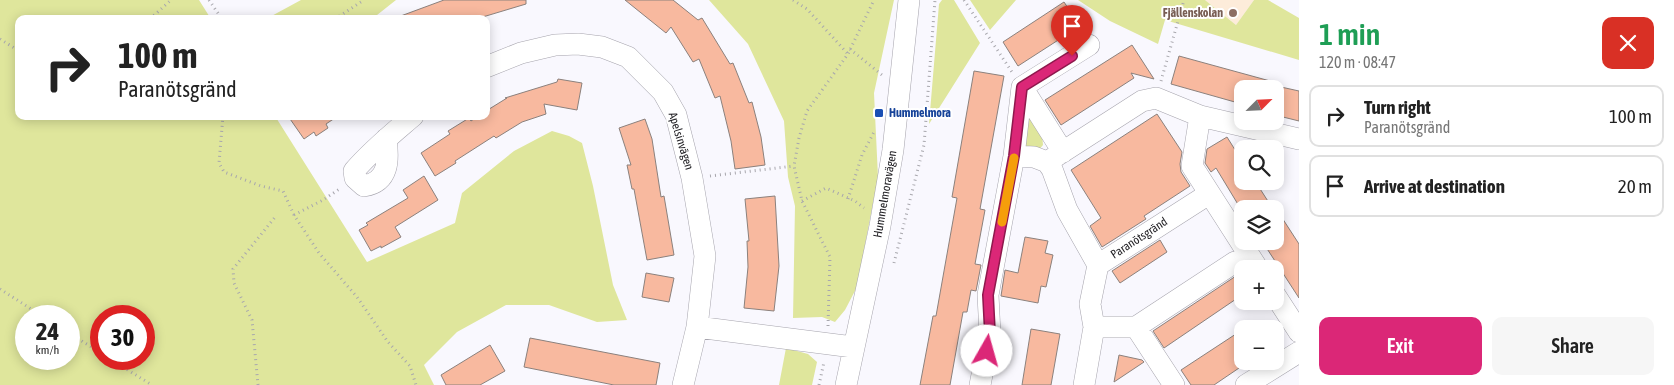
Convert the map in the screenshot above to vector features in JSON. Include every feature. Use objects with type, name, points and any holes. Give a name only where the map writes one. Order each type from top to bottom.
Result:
[{"type":"street","name":"Hummelmoravägen","points":[[846,385],[880,226],[893,150],[909,0]]},
{"type":"street","name":"Apelsinvägen","points":[[490,65],[521,53],[555,45],[578,44],[602,47],[628,57],[663,92],[676,115],[692,178],[705,256],[697,327],[683,385]]},
{"type":"street","points":[[980,385],[990,334],[988,295],[1014,156],[1022,87],[1089,45]]},
{"type":"street","name":"Paranötsgränd","points":[[1022,87],[1055,157],[1052,169],[1067,210],[1098,265],[1201,199]]},
{"type":"street","points":[[1014,156],[1055,157],[1142,101],[1156,98],[1200,116],[1299,139]]},
{"type":"street","points":[[1200,116],[1192,166],[1252,260]]},
{"type":"street","points":[[354,171],[370,152],[408,120]]},
{"type":"street","points":[[1094,327],[1136,327],[1234,263]]},
{"type":"street","points":[[1084,385],[1094,327],[1090,304],[1098,265]]},
{"type":"street","points":[[1284,309],[1299,332]]},
{"type":"street","points":[[697,327],[854,347]]},
{"type":"street","points":[[1136,327],[1174,385]]},
{"type":"street","points":[[1246,385],[1299,352]]},
{"type":"path","points":[[154,15],[171,0]]},
{"type":"path","points":[[209,0],[219,15]]},
{"type":"path","points":[[341,15],[364,0]]},
{"type":"path","points":[[793,0],[807,9],[848,54]]},
{"type":"path","points":[[819,385],[827,344],[830,257],[802,201],[794,166],[799,138],[807,111],[848,54],[874,0]]},
{"type":"path","points":[[964,0],[1022,87]]},
{"type":"path","points":[[1156,98],[1184,0]]},
{"type":"path","points":[[0,39],[15,48]]},
{"type":"path","points":[[850,49],[883,75]]},
{"type":"path","points":[[223,120],[219,163],[224,172],[261,186],[283,191],[294,215],[319,253],[357,297],[388,342],[410,366],[416,385]]},
{"type":"path","points":[[848,199],[862,155],[874,131]]},
{"type":"path","points":[[692,178],[794,166]]},
{"type":"path","points":[[294,215],[323,200],[342,187],[354,171]]},
{"type":"path","points":[[802,201],[826,188],[855,201],[868,211]]},
{"type":"path","points":[[258,385],[252,320],[234,283],[234,269],[276,216]]},
{"type":"path","points":[[0,289],[25,305]]},
{"type":"path","points":[[128,370],[152,385]]},
{"type":"shaded area","name":"Fjällenskolan","points":[[1205,0],[1254,0],[1236,25]]},
{"type":"green space","points":[[0,0],[199,0],[208,15],[15,15],[15,120],[278,120],[367,262],[455,223],[462,193],[514,151],[552,131],[569,136],[582,143],[593,186],[613,285],[627,320],[597,322],[549,305],[506,305],[457,332],[424,365],[434,385],[0,385]]},
{"type":"green space","points":[[301,0],[396,0],[377,15],[273,15]]},
{"type":"green space","points":[[709,0],[894,0],[874,93],[878,177],[857,287],[845,310],[835,322],[822,317],[793,318],[795,206],[788,177],[784,121],[748,44]]},
{"type":"green space","points":[[942,0],[954,0],[980,43],[929,124],[939,4]]},
{"type":"green space","points":[[970,0],[1016,0],[990,30]]},
{"type":"green space","points":[[1078,0],[1205,0],[1236,25],[1254,0],[1268,0],[1299,18],[1299,60],[1165,20],[1158,44],[1110,21]]},
{"type":"green space","points":[[1027,113],[1042,134],[1043,145],[1037,152],[1027,152],[1022,114]]},
{"type":"green space","points":[[786,348],[808,354],[817,362],[812,385],[779,385]]},
{"type":"building","points":[[444,0],[526,0],[526,4],[489,15],[403,15]]},
{"type":"building","points":[[625,0],[673,0],[698,20],[702,18],[730,64],[733,63],[749,103],[752,102],[761,137],[765,165],[735,169],[731,141],[720,96],[715,98],[699,59],[693,62],[671,27],[666,33]]},
{"type":"building","points":[[1064,2],[1080,26],[1018,66],[1003,42]]},
{"type":"building","points":[[1132,45],[1154,79],[1131,73],[1134,78],[1061,125],[1045,100]]},
{"type":"building","points":[[1179,56],[1266,80],[1234,80],[1234,102],[1171,84]]},
{"type":"building","points":[[974,71],[1004,76],[980,209],[985,210],[975,264],[981,265],[976,291],[971,290],[967,312],[963,312],[950,385],[920,385],[933,316],[936,316],[957,198],[952,197]]},
{"type":"building","points":[[558,79],[582,83],[577,110],[544,104],[546,114],[522,122],[496,138],[494,136],[435,176],[421,153],[450,134],[448,131],[466,120],[490,120],[490,109],[507,98],[505,98],[557,82]]},
{"type":"building","points":[[1284,88],[1299,91],[1299,121],[1284,117]]},
{"type":"building","points":[[1157,114],[1182,152],[1181,172],[1190,186],[1144,216],[1146,219],[1102,247],[1090,226],[1101,218],[1071,170]]},
{"type":"building","points":[[645,119],[652,139],[661,197],[664,196],[674,255],[647,260],[634,189],[632,189],[627,165],[631,165],[619,128]]},
{"type":"building","points":[[291,120],[332,120],[326,124],[328,128],[316,136],[314,132],[304,139]]},
{"type":"building","points":[[1227,137],[1234,148],[1234,190],[1261,190],[1267,200],[1235,200],[1216,168],[1211,172],[1205,163],[1207,149]]},
{"type":"building","points":[[424,176],[438,200],[395,227],[401,237],[381,248],[381,246],[371,251],[359,230],[368,225],[366,223],[408,198],[403,190]]},
{"type":"building","points":[[775,196],[779,266],[774,311],[744,308],[748,267],[747,241],[749,241],[745,199]]},
{"type":"building","points":[[1284,221],[1299,244],[1299,298],[1284,275],[1284,260],[1274,260],[1268,250],[1284,250]]},
{"type":"building","points":[[1025,237],[1048,241],[1045,253],[1053,255],[1046,287],[1041,286],[1038,303],[1001,296],[1005,270],[1018,273]]},
{"type":"building","points":[[1160,240],[1167,252],[1120,283],[1112,271]]},
{"type":"building","points":[[646,273],[674,278],[669,302],[642,297]]},
{"type":"building","points":[[1234,277],[1234,300],[1164,348],[1153,331]]},
{"type":"building","points":[[1031,329],[1060,334],[1051,385],[1022,385]]},
{"type":"building","points":[[1234,335],[1234,370],[1236,370],[1214,385],[1191,385],[1181,370]]},
{"type":"building","points":[[530,338],[660,363],[656,385],[614,385],[524,367]]},
{"type":"building","points":[[490,345],[505,371],[480,385],[446,385],[441,375]]},
{"type":"building","points":[[1119,355],[1144,362],[1114,382]]},
{"type":"slow traffic","points":[[1002,222],[1014,158]]},
{"type":"place","name":"Fjällenskolan","points":[[1233,13]]},
{"type":"place","name":"Hummelmora","points":[[879,113]]},
{"type":"route","points":[[987,351],[990,334],[988,295],[1014,156],[1022,87],[1072,56]]}]
